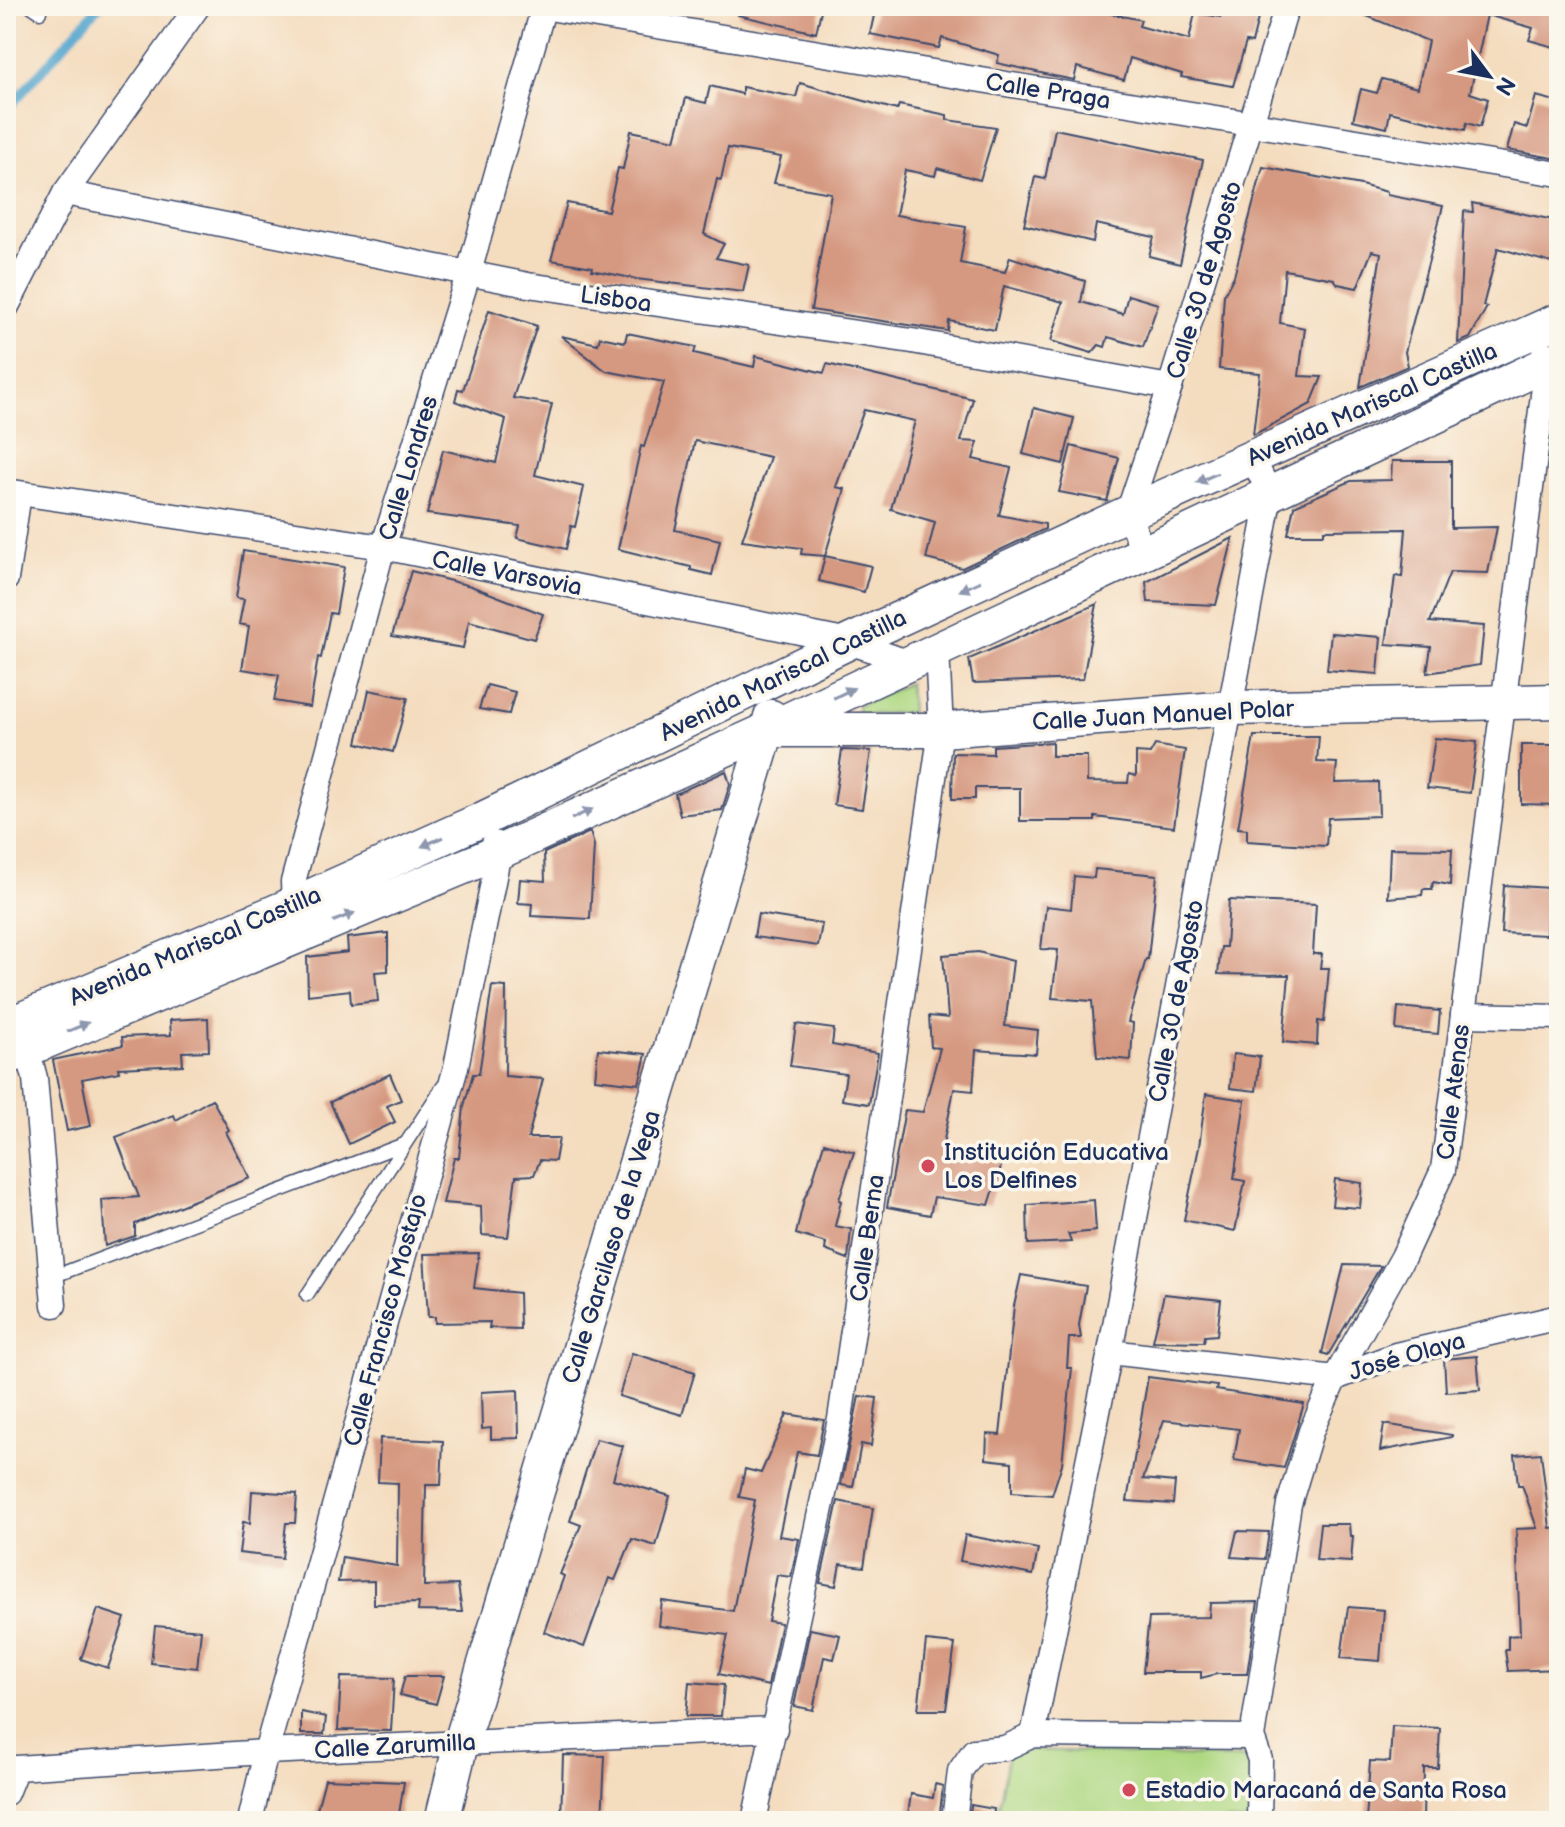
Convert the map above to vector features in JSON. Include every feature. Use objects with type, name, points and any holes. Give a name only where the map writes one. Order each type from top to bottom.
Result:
[{"type":"main road","name":"Avenida Mariscal Castilla","points":[[299,918],[483,819],[849,642],[1128,513],[1547,326]]},
{"type":"main road","name":"Avenida Mariscal Castilla","points":[[13,1039],[299,918],[499,852],[1555,362]]},
{"type":"main road","name":"Calle Garcilaso de la Vega","points":[[442,1821],[461,1743],[784,675]]},
{"type":"main road","name":"Calle Juan Manuel Polar","points":[[767,730],[941,730],[1231,708],[1559,701]]},
{"type":"street","points":[[6,308],[65,193],[198,6]]},
{"type":"street","name":"Calle Praga","points":[[542,6],[1559,174]]},
{"type":"street","name":"Calle Londres","points":[[299,918],[293,882],[383,547],[469,272],[542,6]]},
{"type":"street","name":"Calle 30 de Agosto","points":[[1128,513],[1287,6]]},
{"type":"street","name":"Lisboa","points":[[65,193],[543,288],[912,341],[1170,387]]},
{"type":"street","name":"Calle Atenas","points":[[1259,1821],[1260,1760],[1252,1737],[1289,1504],[1311,1431],[1335,1378],[1403,1257],[1443,1170],[1503,701],[1555,362],[1547,326]]},
{"type":"street","points":[[1252,457],[1270,494]]},
{"type":"street","points":[[6,579],[13,492]]},
{"type":"street","name":"Calle Varsovia","points":[[13,492],[383,547],[922,656]]},
{"type":"street","name":"Calle 30 de Agosto","points":[[1033,1735],[1110,1352],[1270,494]]},
{"type":"street","points":[[1128,513],[1143,552]]},
{"type":"street","name":"Calle Berna","points":[[754,1821],[840,1419],[941,730],[922,656]]},
{"type":"street","points":[[483,819],[499,852]]},
{"type":"street","name":"Calle Francisco Mostajo","points":[[250,1821],[266,1752],[456,1067],[499,852]]},
{"type":"street","points":[[1463,1015],[1559,1017]]},
{"type":"street","points":[[13,1039],[35,1078],[54,1305]]},
{"type":"street","name":"José Olaya","points":[[1110,1352],[1335,1378],[1396,1355],[1559,1317]]},
{"type":"street","name":"Calle Zarumilla","points":[[6,1793],[16,1768],[266,1752],[775,1729]]},
{"type":"street","points":[[954,1821],[960,1771],[974,1751],[1005,1748],[1033,1735],[1252,1737]]},
{"type":"lane","points":[[307,1295],[456,1067]]},
{"type":"lane","points":[[52,1277],[404,1144]]},
{"type":"green space","points":[[909,683],[911,712],[859,715],[858,706]]},
{"type":"green space","name":"Estadio Maracaná de Santa Rosa","points":[[1010,1749],[1257,1759],[1254,1821],[996,1821]]},
{"type":"building","points":[[739,6],[822,6],[816,33],[738,15]]},
{"type":"building","points":[[876,6],[1075,6],[1141,20],[1139,26],[1189,40],[1195,13],[1221,17],[1224,6],[1261,6],[1252,43],[1246,42],[1233,86],[1181,77],[1182,74],[1130,58],[1124,80],[1077,67],[1074,80],[1054,76],[997,63],[999,55],[942,38],[939,48],[870,34]]},
{"type":"building","points":[[1343,6],[1559,6],[1559,28],[1554,47],[1529,40],[1533,28],[1487,15],[1470,93],[1488,99],[1480,127],[1467,123],[1465,130],[1390,112],[1387,128],[1353,120],[1361,89],[1377,93],[1382,79],[1418,88],[1428,41]]},
{"type":"building","points":[[800,83],[897,110],[899,105],[947,115],[947,120],[996,127],[980,180],[937,168],[935,176],[905,170],[896,215],[966,227],[960,263],[1005,272],[1010,257],[1085,281],[1081,302],[1123,314],[1128,295],[1158,304],[1143,347],[1108,337],[1105,347],[1099,345],[1092,353],[1051,341],[1063,302],[1004,286],[995,330],[949,321],[948,331],[811,310],[831,193],[774,183],[781,157],[728,148],[704,234],[724,244],[716,258],[749,265],[743,292],[636,279],[551,260],[567,203],[608,211],[618,168],[623,169],[631,131],[675,140],[686,98],[706,103],[710,86],[742,94],[742,87],[796,97]]},
{"type":"building","points":[[1536,96],[1559,102],[1559,159],[1507,150],[1514,124],[1527,128]]},
{"type":"building","points":[[1055,129],[1203,160],[1180,264],[1149,256],[1154,237],[1096,224],[1093,242],[1024,225],[1035,177],[1045,179]]},
{"type":"building","points":[[1263,167],[1361,185],[1387,192],[1387,195],[1443,206],[1405,352],[1408,366],[1360,387],[1381,253],[1372,251],[1357,288],[1338,284],[1334,279],[1285,270],[1280,323],[1305,328],[1299,376],[1322,377],[1311,404],[1253,435],[1260,373],[1219,369],[1224,295],[1234,276]]},
{"type":"building","points":[[1472,203],[1559,221],[1559,265],[1498,248],[1483,306],[1487,307],[1470,338],[1458,343],[1464,211],[1473,212]]},
{"type":"building","points":[[489,310],[537,326],[513,398],[552,404],[535,475],[584,487],[575,527],[571,526],[566,549],[517,538],[520,526],[427,514],[443,450],[496,463],[506,419],[455,401],[458,389],[463,390]]},
{"type":"building","points":[[627,333],[696,347],[694,353],[754,367],[756,356],[824,373],[827,364],[973,399],[961,441],[978,442],[973,459],[1011,468],[999,515],[1045,524],[1045,529],[962,568],[926,559],[935,522],[891,509],[915,421],[864,410],[836,487],[845,489],[825,556],[801,554],[802,548],[742,540],[770,457],[695,441],[675,530],[720,540],[712,575],[618,549],[641,446],[644,447],[664,382],[606,371],[561,336],[598,344],[600,337],[625,342]]},
{"type":"building","points":[[1034,408],[1074,418],[1063,464],[1023,454]]},
{"type":"building","points":[[1071,446],[1119,458],[1107,501],[1059,492]]},
{"type":"building","points":[[1392,461],[1451,461],[1451,528],[1497,527],[1488,573],[1450,572],[1430,622],[1484,626],[1480,665],[1427,673],[1431,647],[1386,644],[1395,576],[1402,577],[1406,529],[1324,530],[1324,534],[1288,534],[1294,506],[1351,481],[1391,480]]},
{"type":"building","points":[[1233,538],[1216,605],[1148,602],[1146,582]]},
{"type":"building","points":[[243,551],[344,567],[336,614],[330,613],[321,658],[318,657],[310,707],[274,701],[279,675],[242,669],[249,626],[239,624],[244,599],[236,598]]},
{"type":"building","points":[[825,556],[871,566],[864,592],[819,581]]},
{"type":"building","points":[[411,571],[471,586],[543,614],[534,639],[469,621],[463,648],[392,636]]},
{"type":"building","points":[[1097,604],[1083,679],[973,683],[969,659]]},
{"type":"building","points":[[1331,633],[1381,637],[1378,674],[1327,670]]},
{"type":"building","points":[[487,685],[515,692],[509,714],[479,709]]},
{"type":"building","points":[[369,690],[408,698],[393,752],[357,743]]},
{"type":"building","points":[[1254,736],[1319,736],[1317,762],[1337,763],[1335,783],[1378,782],[1379,816],[1328,818],[1326,846],[1247,841],[1247,829],[1238,828]]},
{"type":"building","points":[[1435,738],[1477,742],[1470,793],[1427,788]]},
{"type":"building","points":[[1052,742],[1052,756],[1087,756],[1087,782],[1128,783],[1129,774],[1136,776],[1136,753],[1150,754],[1155,745],[1185,750],[1174,827],[1095,817],[1095,821],[1020,821],[1020,788],[975,788],[975,799],[952,799],[953,753],[993,754],[993,746]]},
{"type":"building","points":[[1521,745],[1559,745],[1559,805],[1521,804]]},
{"type":"building","points":[[842,750],[871,751],[862,809],[834,805]]},
{"type":"building","points":[[726,771],[730,784],[722,810],[680,815],[675,794]]},
{"type":"building","points":[[590,832],[594,845],[590,919],[531,916],[532,904],[518,903],[520,879],[545,881],[544,853]]},
{"type":"building","points":[[1390,848],[1452,849],[1450,885],[1433,882],[1432,889],[1423,889],[1422,895],[1388,898]]},
{"type":"building","points":[[1095,869],[1157,875],[1148,959],[1128,1022],[1133,1023],[1131,1060],[1097,1057],[1092,1001],[1052,998],[1058,950],[1041,949],[1046,906],[1071,909],[1074,876],[1094,878]]},
{"type":"building","points":[[1504,885],[1549,888],[1546,935],[1501,933]]},
{"type":"building","points":[[1229,900],[1316,904],[1313,954],[1322,954],[1320,968],[1329,968],[1324,1022],[1318,1021],[1317,1045],[1283,1042],[1289,975],[1218,974],[1221,947],[1226,947]]},
{"type":"building","points":[[758,914],[822,924],[818,946],[754,937]]},
{"type":"building","points":[[388,933],[388,971],[375,972],[378,1001],[351,1004],[350,990],[308,995],[307,957],[348,952],[347,938]]},
{"type":"building","points":[[978,952],[1013,961],[1005,1026],[1038,1030],[1036,1054],[976,1050],[973,1091],[954,1089],[942,1150],[1005,1154],[989,1205],[934,1197],[930,1215],[887,1207],[905,1110],[923,1112],[940,1048],[931,1047],[929,1016],[948,1018],[943,955]]},
{"type":"building","points":[[492,986],[506,987],[505,1076],[543,1079],[528,1138],[559,1138],[555,1161],[540,1160],[534,1175],[516,1176],[508,1237],[482,1235],[481,1206],[443,1203],[454,1158],[459,1158],[464,1106],[473,1074],[479,1074]]},
{"type":"building","points":[[1398,1007],[1440,1011],[1438,1034],[1396,1030]]},
{"type":"building","points":[[208,1018],[209,1051],[182,1052],[183,1065],[118,1068],[119,1072],[82,1079],[91,1126],[67,1131],[53,1060],[123,1045],[122,1037],[171,1035],[170,1020]]},
{"type":"building","points":[[796,1024],[834,1029],[832,1045],[878,1053],[869,1104],[842,1100],[846,1074],[790,1066]]},
{"type":"building","points":[[598,1049],[646,1054],[639,1084],[595,1079]]},
{"type":"building","points":[[1233,1054],[1260,1057],[1256,1091],[1230,1088]]},
{"type":"building","points":[[390,1074],[401,1100],[387,1106],[395,1122],[349,1144],[330,1102]]},
{"type":"building","points":[[1206,1094],[1245,1100],[1234,1179],[1245,1181],[1235,1231],[1184,1220]]},
{"type":"building","points":[[212,1099],[250,1178],[135,1224],[135,1236],[105,1246],[102,1200],[139,1197],[116,1137],[174,1115],[176,1120]]},
{"type":"building","points":[[824,1143],[854,1152],[839,1200],[835,1226],[851,1229],[848,1259],[825,1250],[826,1243],[796,1234],[804,1199]]},
{"type":"building","points":[[1335,1179],[1362,1183],[1360,1208],[1332,1206]]},
{"type":"building","points":[[1094,1200],[1096,1231],[1068,1234],[1071,1242],[1028,1244],[1027,1205]]},
{"type":"building","points":[[479,1253],[474,1288],[519,1293],[520,1329],[489,1328],[490,1322],[435,1323],[435,1317],[428,1317],[424,1254]]},
{"type":"building","points":[[1344,1265],[1381,1266],[1328,1355],[1322,1353]]},
{"type":"building","points":[[1021,1275],[1086,1286],[1079,1325],[1081,1338],[1069,1338],[1067,1368],[1072,1368],[1062,1464],[1052,1495],[1012,1492],[1012,1462],[986,1459],[987,1434],[1000,1435],[1014,1306]]},
{"type":"building","points":[[1164,1294],[1221,1300],[1217,1335],[1205,1336],[1204,1342],[1153,1341]]},
{"type":"building","points":[[632,1353],[695,1372],[682,1415],[619,1396]]},
{"type":"building","points":[[1477,1356],[1480,1390],[1446,1392],[1444,1359]]},
{"type":"building","points":[[1148,1377],[1217,1386],[1216,1390],[1304,1404],[1284,1468],[1234,1460],[1239,1429],[1164,1420],[1143,1479],[1175,1482],[1173,1504],[1127,1501]]},
{"type":"building","points":[[518,1390],[519,1438],[491,1439],[491,1428],[482,1429],[481,1392]]},
{"type":"building","points":[[859,1396],[877,1398],[871,1446],[861,1444],[853,1487],[841,1485]]},
{"type":"building","points":[[787,1414],[824,1420],[817,1455],[797,1452],[779,1536],[799,1539],[791,1577],[777,1575],[768,1621],[781,1623],[768,1686],[719,1674],[728,1635],[659,1626],[662,1601],[733,1611],[755,1500],[739,1497],[745,1469],[761,1473]]},
{"type":"building","points":[[1384,1424],[1452,1435],[1452,1437],[1380,1451]]},
{"type":"building","points":[[380,1438],[443,1441],[441,1485],[426,1485],[424,1586],[458,1585],[462,1612],[418,1611],[419,1603],[374,1604],[374,1581],[338,1582],[342,1557],[397,1566],[398,1483],[378,1482]]},
{"type":"building","points":[[596,1439],[623,1446],[613,1479],[670,1496],[656,1546],[632,1539],[615,1580],[609,1578],[584,1647],[544,1632],[564,1576],[560,1574],[581,1525],[570,1521]]},
{"type":"building","points":[[1541,1453],[1550,1528],[1559,1527],[1559,1669],[1508,1671],[1505,1650],[1508,1650],[1508,1636],[1520,1635],[1516,1529],[1537,1528],[1522,1485],[1518,1485],[1515,1455]]},
{"type":"building","points":[[252,1491],[297,1494],[295,1523],[286,1523],[282,1558],[239,1553],[243,1522],[250,1523]]},
{"type":"building","points":[[838,1501],[873,1508],[864,1567],[840,1564],[836,1586],[820,1583]]},
{"type":"building","points":[[1320,1524],[1349,1524],[1350,1536],[1353,1536],[1351,1562],[1316,1560]]},
{"type":"building","points":[[1237,1531],[1269,1532],[1265,1559],[1231,1557]]},
{"type":"building","points":[[965,1535],[1038,1549],[1033,1575],[960,1561]]},
{"type":"building","points":[[1258,1602],[1247,1674],[1217,1674],[1201,1678],[1201,1672],[1143,1672],[1149,1618],[1209,1617],[1210,1603]]},
{"type":"building","points":[[1348,1607],[1384,1610],[1380,1661],[1341,1658]]},
{"type":"building","points":[[98,1609],[125,1618],[108,1668],[81,1659]]},
{"type":"building","points":[[155,1626],[201,1630],[197,1668],[151,1663]]},
{"type":"building","points":[[810,1629],[840,1635],[834,1659],[824,1657],[813,1710],[794,1706]]},
{"type":"building","points":[[926,1641],[955,1644],[946,1710],[918,1710]]},
{"type":"building","points":[[405,1676],[444,1676],[436,1704],[400,1695]]},
{"type":"building","points":[[341,1677],[394,1678],[391,1731],[338,1730]]},
{"type":"building","points":[[689,1682],[724,1685],[721,1716],[686,1716]]},
{"type":"building","points":[[301,1712],[326,1717],[324,1734],[301,1734]]},
{"type":"building","points":[[1392,1726],[1440,1728],[1438,1768],[1424,1768],[1423,1821],[1366,1821],[1370,1761],[1390,1762]]},
{"type":"building","points":[[563,1755],[605,1756],[602,1821],[561,1821]]},
{"type":"building","points":[[325,1779],[404,1782],[398,1821],[349,1821],[316,1813]]},
{"type":"building","points":[[935,1784],[943,1786],[939,1821],[907,1821],[911,1794],[933,1798]]},
{"type":"building","points":[[971,1805],[994,1809],[993,1821],[969,1821]]},
{"type":"waterway","points":[[6,111],[99,6]]},
{"type":"place","name":"Institución Educativa Los Delfines","points":[[928,1166]]},
{"type":"place","name":"Estadio Maracaná de Santa Rosa","points":[[1129,1790]]}]
